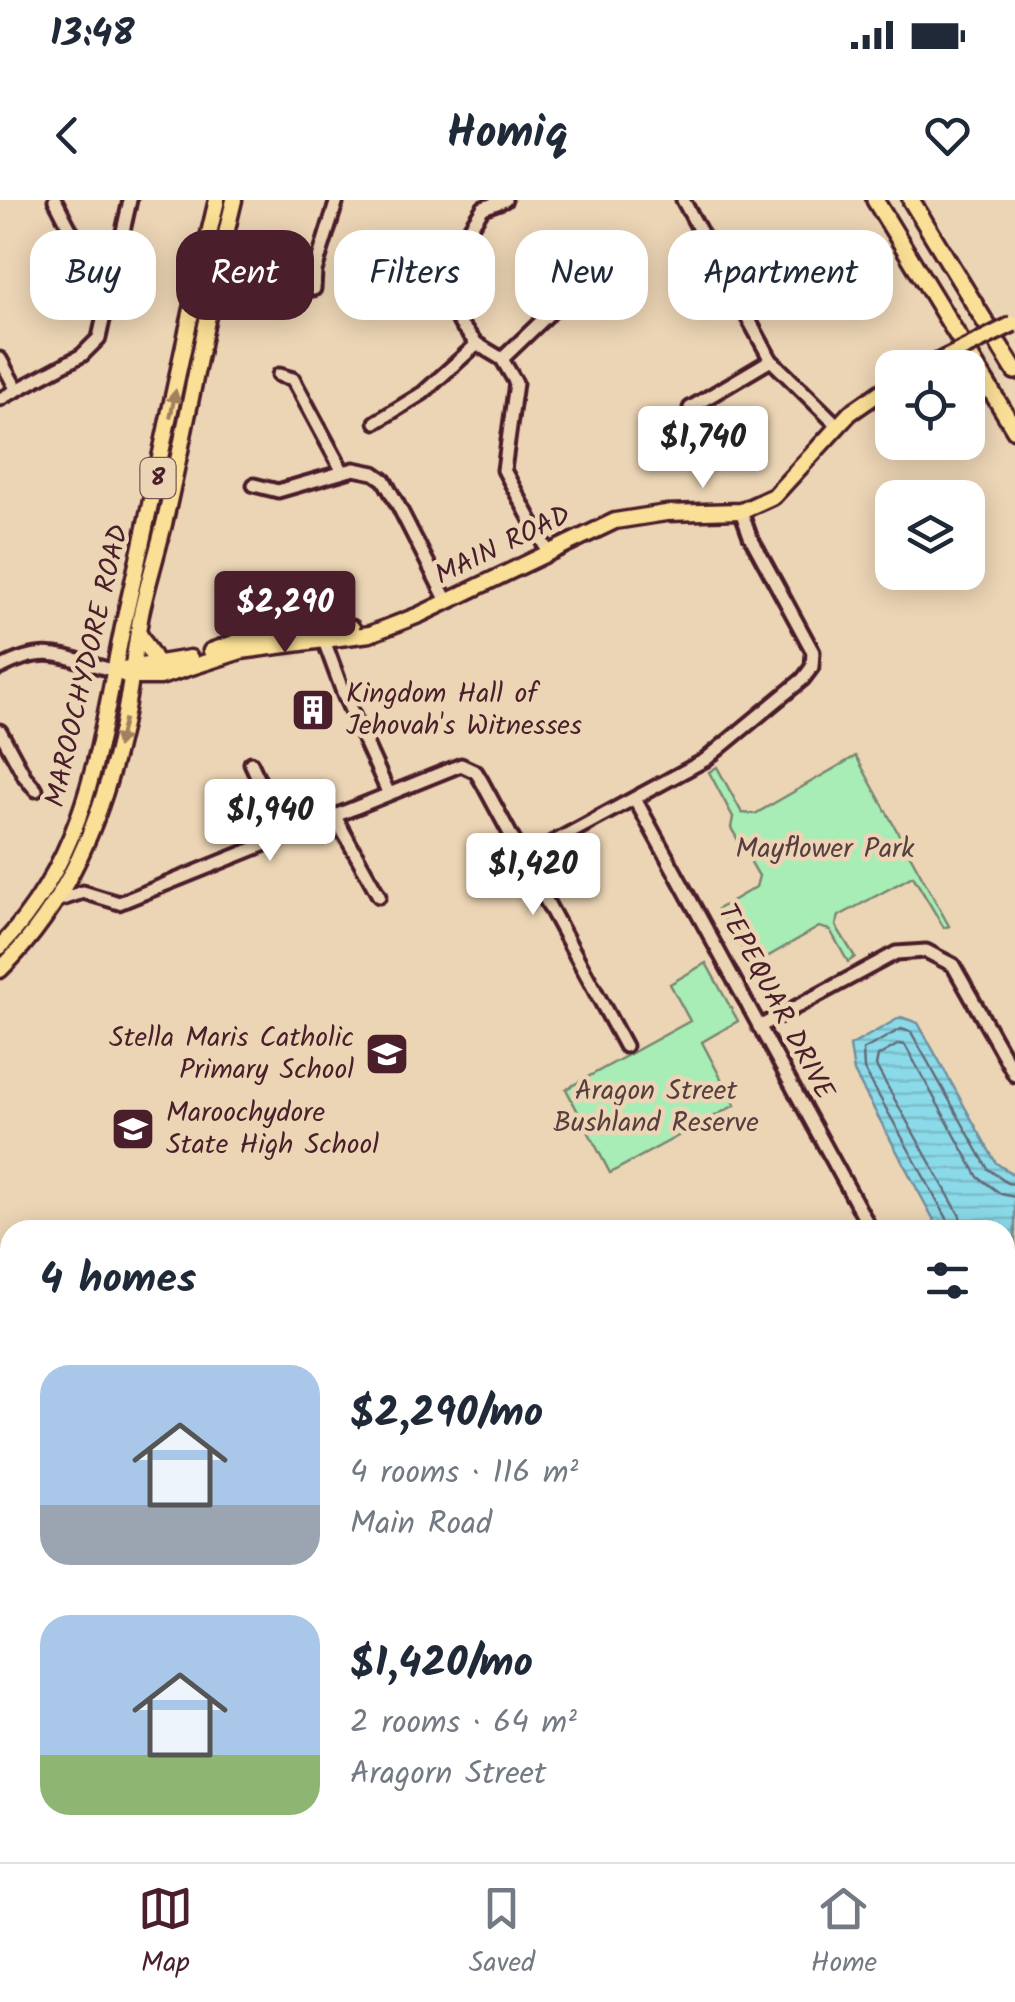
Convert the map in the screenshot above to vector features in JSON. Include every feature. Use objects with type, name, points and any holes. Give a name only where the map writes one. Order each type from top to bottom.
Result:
[{"type":"highway","points":[[875,200],[1015,430]]},
{"type":"highway","points":[[911,200],[1015,371]]},
{"type":"main road","name":"MAROOCHYDORE ROAD","points":[[0,947],[38,899],[69,843],[100,748],[217,200]]},
{"type":"main road","name":"MAROOCHYDORE ROAD","points":[[0,970],[56,901],[80,858],[114,759],[138,632],[234,200]]},
{"type":"main road","points":[[961,350],[1014,324]]},
{"type":"main road","name":"MAIN ROAD","points":[[132,672],[178,662],[248,638],[370,634],[615,521],[642,515],[741,511],[774,496],[838,426],[875,394]]},
{"type":"main road","points":[[138,632],[158,665]]},
{"type":"main road","name":"MAIN ROAD","points":[[116,671],[166,675],[241,651],[323,636]]},
{"type":"street","points":[[55,200],[72,230]]},
{"type":"street","points":[[123,230],[130,200]]},
{"type":"street","points":[[314,290],[336,200]]},
{"type":"street","points":[[505,200],[483,204],[448,262],[446,297],[461,326],[477,344],[502,359],[516,383],[504,470],[548,552]]},
{"type":"street","points":[[683,200],[771,360],[838,426]]},
{"type":"street","points":[[0,400],[82,355],[99,338],[103,320]]},
{"type":"street","points":[[502,359],[543,320]]},
{"type":"street","points":[[376,422],[423,393],[477,344]]},
{"type":"street","points":[[0,358],[17,390]]},
{"type":"street","points":[[690,408],[771,360]]},
{"type":"street","points":[[279,375],[293,379],[342,472]]},
{"type":"street","points":[[254,485],[278,491],[354,469],[374,473],[384,480],[447,601]]},
{"type":"street","points":[[524,858],[705,760],[812,667],[812,652],[750,536],[741,511]]},
{"type":"street","points":[[323,636],[388,792]]},
{"type":"street","points":[[0,668],[31,654],[50,652],[116,671]]},
{"type":"street","points":[[0,731],[36,790]]},
{"type":"street","points":[[252,763],[285,836]]},
{"type":"street","points":[[56,901],[84,892],[120,902],[452,766],[468,767],[482,782],[624,1046]]},
{"type":"street","name":"TEPEQUAR DRIVE","points":[[635,799],[866,1220]]},
{"type":"street","points":[[334,815],[379,896]]},
{"type":"street","points":[[80,858],[78,875],[84,892]]},
{"type":"street","points":[[759,1026],[896,953],[926,951],[953,965],[1015,1075]]},
{"type":"green space","name":"Mayflower Park","points":[[856,756],[949,926],[944,928],[913,876],[839,916],[836,926],[855,957],[848,962],[830,930],[819,927],[753,965],[718,909],[756,887],[759,876],[731,828],[733,817],[709,772],[717,767],[742,813],[755,814]]},
{"type":"green space","name":"Aragon Street Bushland Reserve","points":[[706,963],[738,1021],[702,1042],[735,1105],[610,1173],[566,1089],[690,1021],[670,984]]},
{"type":"water","points":[[901,1017],[918,1023],[996,1163],[1015,1176],[1015,1220],[934,1220],[854,1072],[850,1046]]},
{"type":"place","name":"Kingdom Hall of Jehovah's Witnesses","points":[[313,710]]},
{"type":"place","name":"Stella Maris Catholic Primary School","points":[[387,1054]]},
{"type":"place","name":"Maroochydore State High School","points":[[133,1129]]}]
